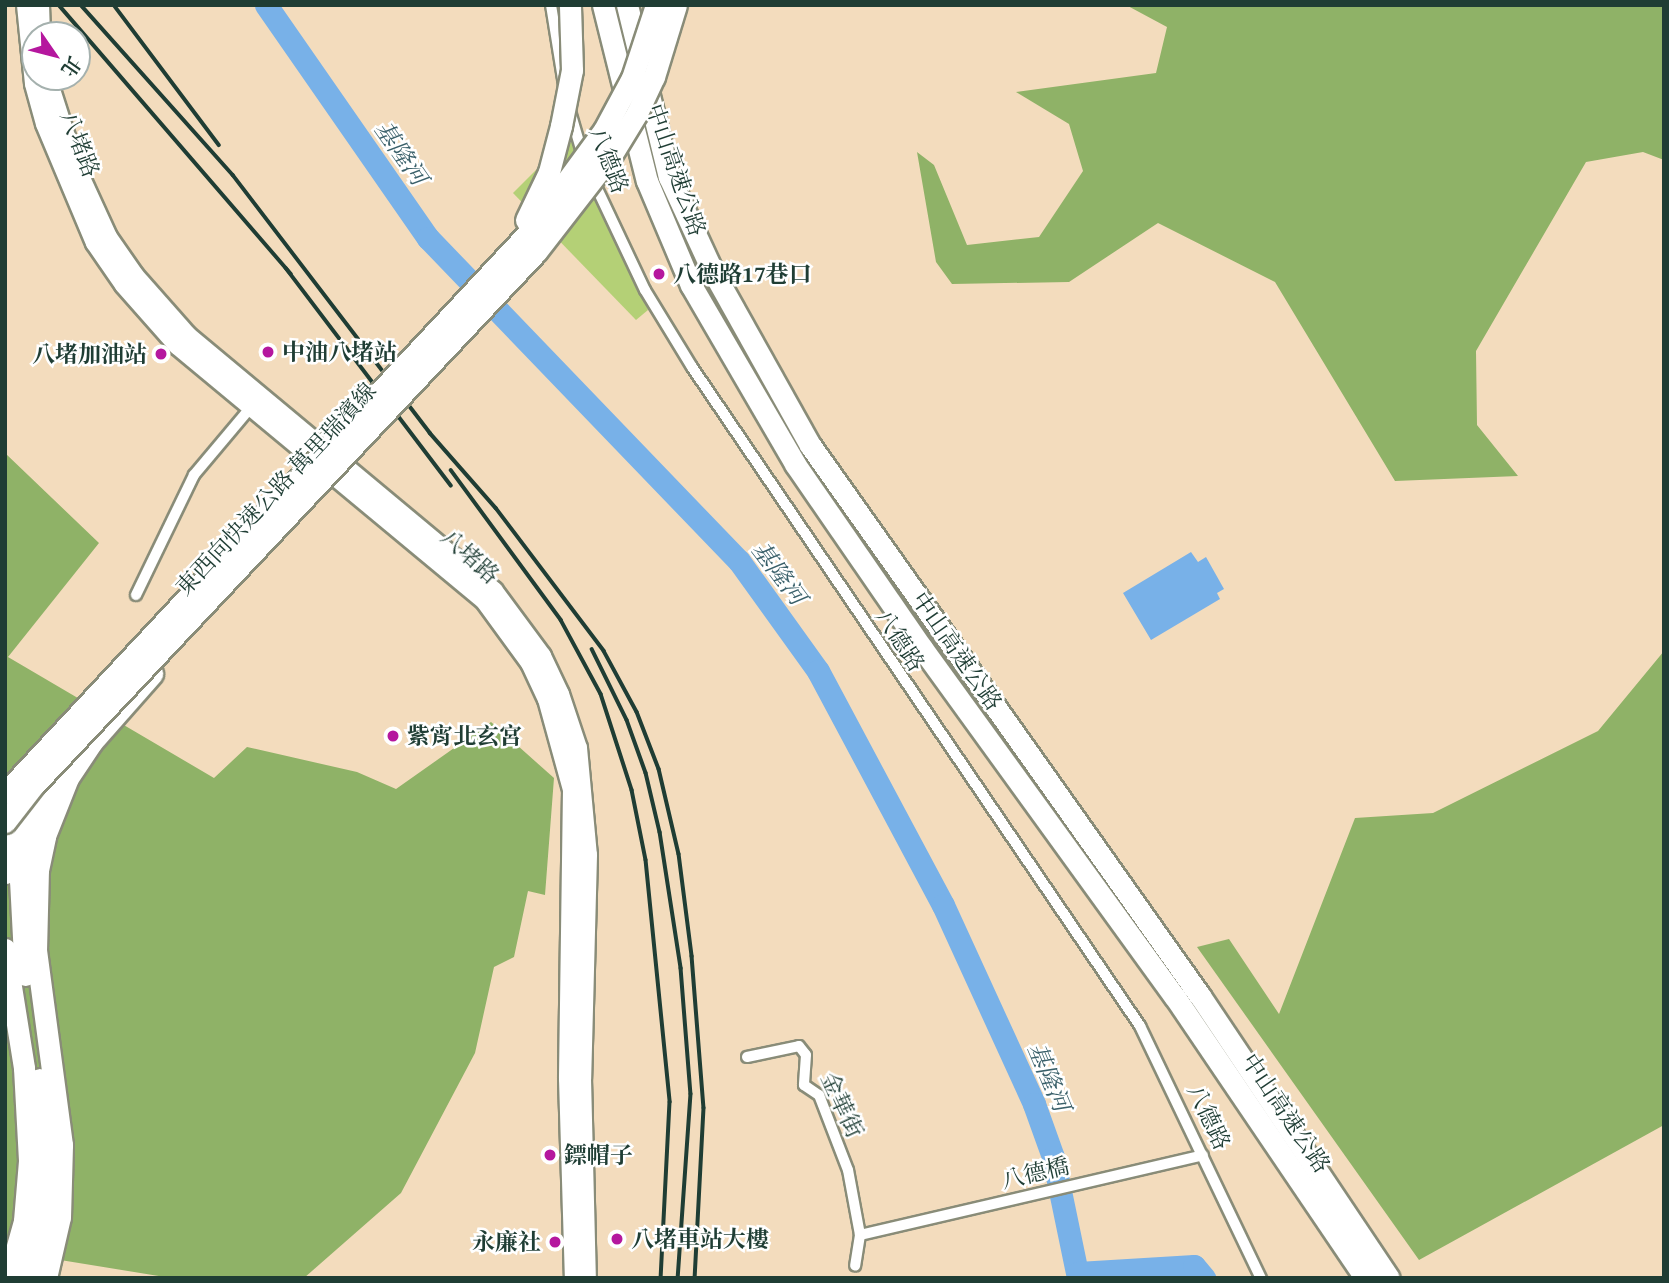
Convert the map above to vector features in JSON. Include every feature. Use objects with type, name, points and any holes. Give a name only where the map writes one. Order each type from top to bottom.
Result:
[{"type":"highway","points":[[5,873],[19,816],[44,759],[91,698],[523,227],[549,172],[561,126],[572,70],[570,5]]},
{"type":"highway","name":"中山高速公路","points":[[603,5],[647,181],[686,274],[795,464],[922,648],[1175,997],[1365,1278]]},
{"type":"highway","name":"中山高速公路","points":[[627,5],[668,177],[711,268],[810,445],[1200,996],[1389,1278]]},
{"type":"highway","name":"東西向快速公路 萬里瑞濱線","points":[[5,793],[530,230],[604,130],[632,78],[656,5]]},
{"type":"highway","points":[[25,1278],[38,1232],[44,1177],[41,1096],[21,943],[20,881],[26,841],[61,753],[91,698],[582,186],[631,108],[650,67],[665,5]]},
{"type":"highway","name":"東西向快速公路 萬里瑞濱線","points":[[5,822],[33,786],[536,252],[603,165],[654,77],[676,5]]},
{"type":"highway","points":[[46,1278],[60,1217],[62,1145],[36,951],[36,887],[41,851],[57,802],[88,748],[262,541]]},
{"type":"highway","points":[[5,949],[24,1068],[29,1161],[24,1222],[8,1278]]},
{"type":"main road","name":"八堵路","points":[[26,5],[34,84],[45,124],[96,243],[178,346],[484,600],[530,663],[547,699],[572,790],[568,1079],[573,1278]]},
{"type":"main road","name":"八堵路","points":[[51,91],[75,165],[108,237],[135,276],[188,336],[486,583],[542,656],[560,694],[579,748],[588,855],[582,1079],[587,1278]]},
{"type":"street","name":"八德路","points":[[551,5],[560,71],[582,153],[648,297],[909,692],[1140,1026],[1261,1278]]},
{"type":"street","points":[[136,595],[194,475],[252,406]]},
{"type":"street","name":"金華街","points":[[747,1057],[799,1046],[806,1055],[804,1085],[819,1095],[848,1170],[860,1235],[855,1266]]},
{"type":"street","name":"八德橋","points":[[860,1235],[1203,1155]]},
{"type":"green space","points":[[1126,5],[1664,5],[1664,160],[1643,152],[1586,162],[1476,351],[1477,425],[1518,476],[1395,481],[1275,282],[1158,223],[1069,282],[952,284],[936,262],[917,152],[934,165],[967,245],[1039,237],[1083,171],[1069,124],[1016,92],[1156,73],[1167,27]]},
{"type":"green space","points":[[577,138],[648,310],[636,320],[513,193],[544,162]]},
{"type":"green space","points":[[5,453],[99,543],[8,657],[214,778],[247,747],[357,772],[396,789],[491,722],[554,778],[545,895],[528,891],[514,957],[494,967],[475,1053],[401,1193],[304,1278],[171,1278],[5,1251]]},
{"type":"green space","points":[[1664,651],[1664,1125],[1419,1260],[1197,947],[1229,939],[1279,1014],[1355,818],[1433,813],[1598,731]]},
{"type":"water","points":[[1191,552],[1198,562],[1206,557],[1224,589],[1217,593],[1220,599],[1151,640],[1123,593]]},
{"type":"waterway","name":"基隆河","points":[[266,5],[428,238],[739,561],[818,671],[943,905],[1034,1104],[1053,1157],[1078,1278]]},
{"type":"waterway","points":[[1078,1273],[1194,1266],[1204,1278]]},
{"type":"railway","points":[[59,5],[291,274]]},
{"type":"railway","points":[[81,5],[233,175],[430,433],[496,508],[604,651],[637,712],[659,769],[679,854],[692,956],[704,1108],[695,1278]]},
{"type":"railway","points":[[114,5],[219,145]]},
{"type":"railway","points":[[286,268],[451,485]]},
{"type":"railway","points":[[451,470],[561,620],[601,694],[632,790],[646,860],[670,1102],[661,1278]]},
{"type":"railway","points":[[592,649],[627,720],[646,773],[660,832],[681,968],[691,1094],[678,1278]]},
{"type":"place","name":"八德路17巷口","points":[[659,274]]},
{"type":"place","name":"中油八堵站","points":[[268,352]]},
{"type":"place","name":"八堵加油站","points":[[161,354]]},
{"type":"place","name":"紫宵北玄宮","points":[[393,736]]},
{"type":"place","name":"鏢帽子","points":[[550,1155]]},
{"type":"place","name":"八堵車站大樓","points":[[617,1239]]},
{"type":"place","name":"永廉社","points":[[555,1242]]}]
